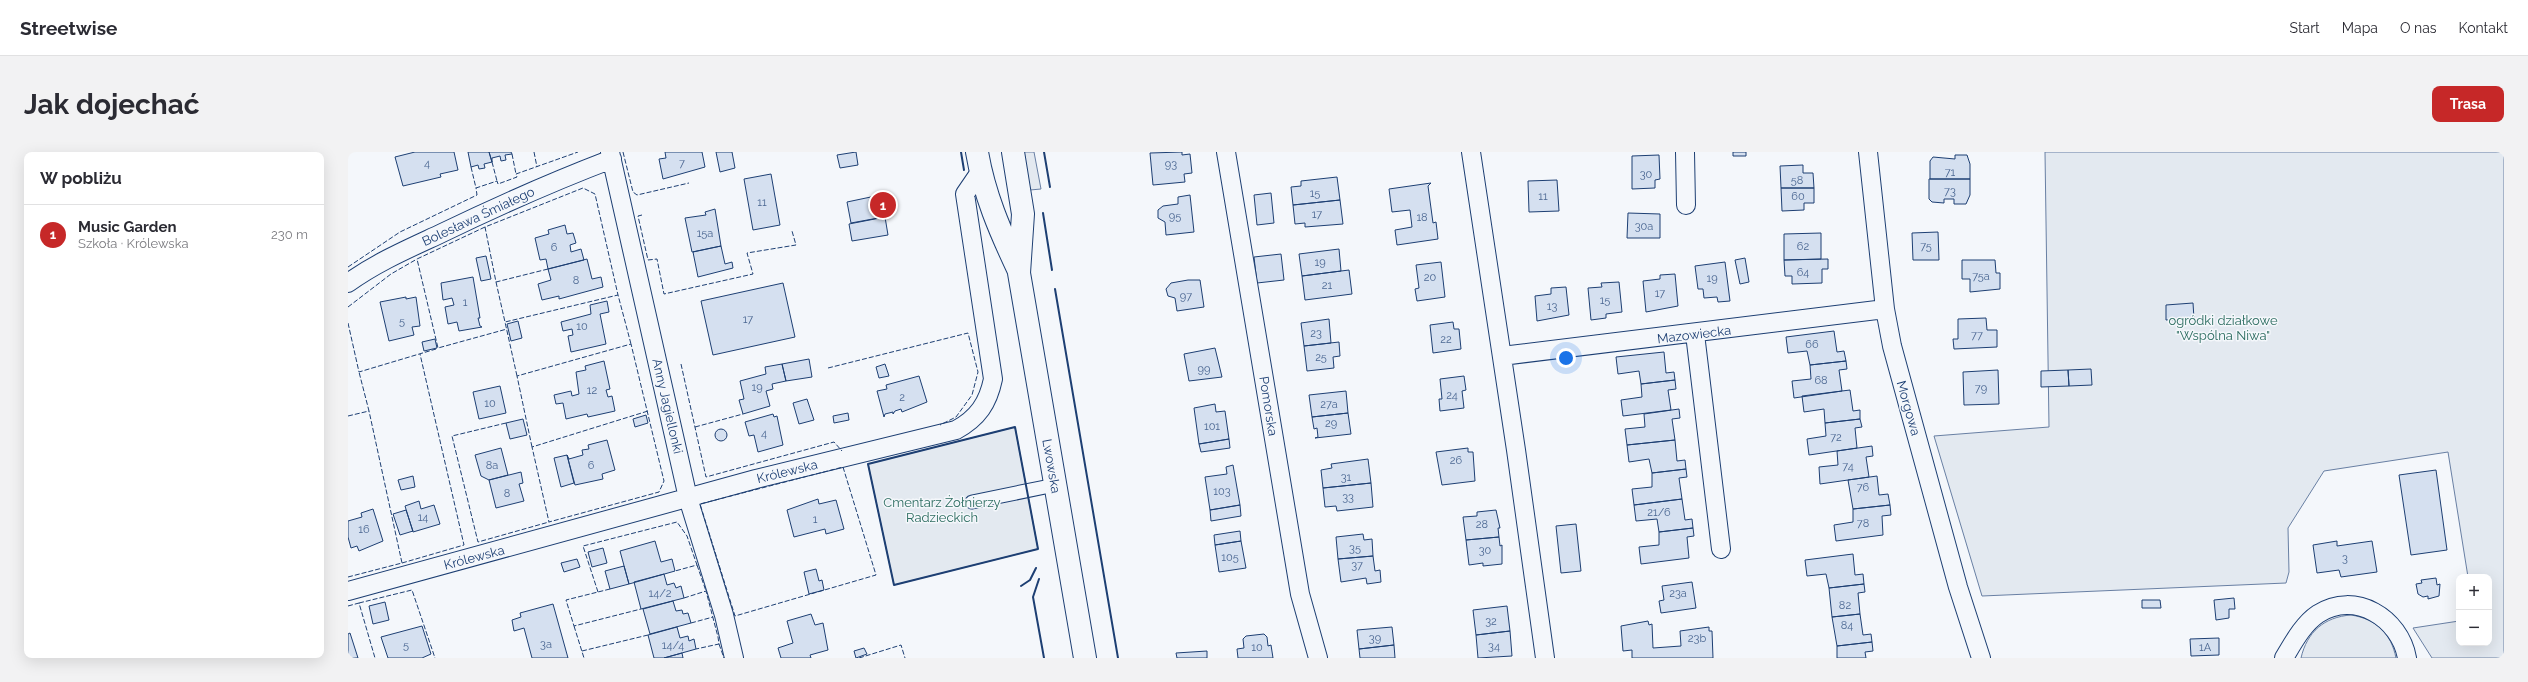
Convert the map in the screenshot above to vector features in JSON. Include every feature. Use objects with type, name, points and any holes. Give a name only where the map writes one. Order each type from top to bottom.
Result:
[{"type":"main road","name":"Lwowska","points":[[1013,152],[1023,214],[1019,273],[1085,658]]},
{"type":"main road","name":"Lwowska","points":[[979,162],[994,217],[1019,273]]},
{"type":"street","name":"Pomorska","points":[[1226,152],[1300,594],[1318,658]]},
{"type":"street","points":[[1471,152],[1545,658]]},
{"type":"street","points":[[1685,152],[1686,205]]},
{"type":"street","name":"Morgowa","points":[[1868,152],[1885,309],[1901,384],[1960,593],[1981,658]]},
{"type":"street","name":"Bolesława Śmiałego","points":[[348,283],[382,262],[473,217],[611,156]]},
{"type":"street","name":"Anny Jagiellonki","points":[[611,156],[688,498],[724,615],[734,658]]},
{"type":"street","name":"Królewska","points":[[348,591],[688,498],[956,430],[970,422],[989,398],[993,378],[965,194],[979,162]]},
{"type":"street","name":"Mazowiecka","points":[[1502,356],[1695,334],[1885,309]]},
{"type":"street","points":[[1695,334],[1721,548]]},
{"type":"street","points":[[972,502],[1055,484]]},
{"type":"street","points":[[2284,658],[2310,621],[2319,614],[2330,609],[2352,606],[2372,610],[2389,622],[2405,649],[2407,658]]},
{"type":"green space","points":[[1024,152],[1034,152],[1041,189],[1030,190]]},
{"type":"green space","name":"ogródki działkowe \"Wspólna Niwa\"","points":[[2045,152],[2504,152],[2504,658],[2432,658],[2413,628],[2456,621],[2456,646],[2492,646],[2492,574],[2468,574],[2448,452],[2324,471],[2288,528],[2289,572],[2286,583],[1982,596],[1934,436],[2049,427]]},
{"type":"green space","name":"Cmentarz Żołnierzy Radzieckich","points":[[1015,427],[1038,549],[894,585],[868,464]]},
{"type":"green space","points":[[2351,615],[2368,620],[2381,629],[2390,641],[2396,658],[2301,658],[2312,633],[2333,619]]},
{"type":"building","points":[[415,152],[454,152],[458,170],[440,174],[441,177],[403,186],[395,157]]},
{"type":"building","points":[[468,152],[489,152],[492,162],[484,164],[485,168],[479,169],[478,165],[471,167]]},
{"type":"building","points":[[489,152],[511,152],[512,154],[505,155],[506,160],[501,161],[500,156],[492,158],[492,162]]},
{"type":"building","points":[[665,152],[702,152],[705,167],[663,179],[659,159],[666,158]]},
{"type":"building","points":[[716,152],[732,152],[735,168],[720,172]]},
{"type":"building","points":[[856,152],[858,165],[840,168],[837,155]]},
{"type":"building","points":[[1182,152],[1182,155],[1190,154],[1192,173],[1184,174],[1185,182],[1153,185],[1150,153]]},
{"type":"building","points":[[1733,152],[1746,152],[1746,156],[1733,156]]},
{"type":"building","points":[[1659,155],[1660,179],[1655,180],[1655,188],[1632,189],[1632,156]]},
{"type":"building","points":[[1955,155],[1967,155],[1970,164],[1970,179],[1930,179],[1930,161],[1933,157],[1955,159]]},
{"type":"building","points":[[1803,165],[1803,173],[1813,173],[1814,188],[1781,188],[1780,166]]},
{"type":"building","points":[[771,174],[780,225],[753,230],[744,179]]},
{"type":"building","points":[[1337,177],[1340,200],[1293,205],[1291,187],[1301,186],[1301,181]]},
{"type":"building","points":[[1929,179],[1970,179],[1970,195],[1966,204],[1954,204],[1954,199],[1944,199],[1944,203],[1932,202],[1929,199]]},
{"type":"building","points":[[1557,180],[1559,211],[1529,212],[1528,181]]},
{"type":"building","points":[[1431,183],[1428,186],[1433,223],[1436,222],[1438,239],[1397,245],[1395,230],[1412,227],[1410,210],[1392,212],[1389,189]]},
{"type":"building","points":[[1781,188],[1814,188],[1814,203],[1804,203],[1804,210],[1782,211]]},
{"type":"building","points":[[1271,193],[1274,223],[1257,225],[1254,195]]},
{"type":"building","points":[[885,194],[889,216],[851,223],[847,202]]},
{"type":"building","points":[[1190,195],[1194,232],[1166,235],[1165,222],[1158,218],[1158,210],[1163,206],[1178,204],[1178,197]]},
{"type":"building","points":[[1340,200],[1343,224],[1305,227],[1305,223],[1295,224],[1293,205]]},
{"type":"building","points":[[715,209],[721,246],[692,252],[685,218],[706,215],[705,212]]},
{"type":"building","points":[[1628,213],[1660,214],[1660,238],[1627,238]]},
{"type":"building","points":[[885,217],[888,235],[852,241],[849,224]]},
{"type":"building","points":[[565,225],[567,234],[573,233],[576,243],[570,245],[571,252],[581,249],[584,260],[548,269],[546,259],[540,260],[535,238],[549,234],[548,230]]},
{"type":"building","points":[[1938,232],[1939,260],[1913,260],[1912,233]]},
{"type":"building","points":[[1821,233],[1821,259],[1784,260],[1784,234]]},
{"type":"building","points":[[721,246],[725,264],[732,262],[733,268],[698,277],[693,252]]},
{"type":"building","points":[[1339,249],[1341,271],[1302,276],[1299,254]]},
{"type":"building","points":[[1281,254],[1284,280],[1257,283],[1254,257]]},
{"type":"building","points":[[486,256],[491,279],[481,281],[476,258]]},
{"type":"building","points":[[1745,258],[1749,282],[1740,284],[1735,260]]},
{"type":"building","points":[[587,259],[592,279],[601,277],[603,287],[559,299],[559,296],[542,300],[538,284],[551,280],[548,269]]},
{"type":"building","points":[[1828,259],[1828,269],[1822,269],[1822,283],[1792,284],[1792,276],[1785,276],[1784,260]]},
{"type":"building","points":[[1962,260],[1995,260],[1996,273],[2000,273],[2000,289],[1970,292],[1970,279],[1962,279]]},
{"type":"building","points":[[1441,262],[1445,297],[1417,301],[1415,289],[1419,288],[1416,265]]},
{"type":"building","points":[[1725,262],[1730,301],[1718,302],[1717,297],[1704,298],[1703,289],[1698,289],[1695,266]]},
{"type":"building","points":[[1349,270],[1352,294],[1305,300],[1302,276]]},
{"type":"building","points":[[1675,274],[1678,306],[1646,312],[1643,281],[1660,279],[1660,275]]},
{"type":"building","points":[[473,277],[480,318],[478,318],[480,326],[482,327],[459,331],[457,322],[448,324],[445,307],[454,305],[452,298],[443,300],[441,283]]},
{"type":"building","points":[[1188,280],[1200,280],[1204,307],[1177,311],[1175,298],[1168,296],[1166,289],[1171,283]]},
{"type":"building","points":[[1619,282],[1622,312],[1606,314],[1606,318],[1591,320],[1588,288],[1602,287],[1601,283]]},
{"type":"building","points":[[783,283],[795,337],[713,355],[701,301]]},
{"type":"building","points":[[1566,287],[1569,315],[1537,321],[1535,296],[1551,294],[1551,288]]},
{"type":"building","points":[[406,297],[406,299],[416,297],[420,326],[412,327],[414,335],[389,341],[380,302]]},
{"type":"building","points":[[607,301],[609,312],[600,314],[606,344],[571,352],[568,336],[573,335],[572,329],[563,331],[561,322],[591,314],[590,305]]},
{"type":"building","points":[[2193,303],[2194,319],[2166,320],[2166,305]]},
{"type":"building","points":[[1986,318],[1987,330],[1997,330],[1997,347],[1954,349],[1953,339],[1958,339],[1958,319]]},
{"type":"building","points":[[1329,319],[1331,343],[1304,346],[1301,323]]},
{"type":"building","points":[[518,321],[522,338],[511,341],[507,324]]},
{"type":"building","points":[[1453,322],[1454,329],[1459,329],[1461,349],[1433,353],[1430,325]]},
{"type":"building","points":[[1834,331],[1837,352],[1844,351],[1846,361],[1810,365],[1807,351],[1788,353],[1786,337]]},
{"type":"building","points":[[435,339],[437,348],[424,351],[422,342]]},
{"type":"building","points":[[1339,342],[1340,356],[1333,357],[1334,368],[1307,371],[1304,346]]},
{"type":"building","points":[[1215,348],[1222,377],[1189,381],[1184,354]]},
{"type":"building","points":[[1664,352],[1666,373],[1674,372],[1675,380],[1641,384],[1639,371],[1618,374],[1616,357]]},
{"type":"building","points":[[809,359],[812,377],[786,381],[782,364]]},
{"type":"building","points":[[604,361],[610,389],[606,390],[608,397],[612,396],[615,411],[588,417],[587,414],[566,419],[563,403],[556,404],[554,395],[571,391],[572,396],[579,394],[576,372],[586,370],[585,366]]},
{"type":"building","points":[[1846,361],[1847,369],[1839,370],[1842,391],[1794,398],[1792,381],[1811,379],[1810,365]]},
{"type":"building","points":[[782,364],[786,381],[772,384],[773,389],[766,391],[770,406],[743,414],[739,400],[744,399],[740,381],[766,374],[765,367]]},
{"type":"building","points":[[885,364],[889,376],[879,378],[876,367]]},
{"type":"building","points":[[2091,369],[2092,385],[2069,386],[2068,370]]},
{"type":"building","points":[[1998,370],[1999,404],[1964,405],[1963,372]]},
{"type":"building","points":[[2068,370],[2069,386],[2041,387],[2041,371]]},
{"type":"building","points":[[919,376],[927,402],[902,412],[901,409],[895,411],[893,414],[893,412],[885,414],[884,417],[877,391],[887,389],[886,385]]},
{"type":"building","points":[[1464,376],[1466,390],[1462,391],[1464,408],[1440,411],[1439,399],[1442,399],[1440,379]]},
{"type":"building","points":[[1675,380],[1676,389],[1668,390],[1671,410],[1623,416],[1621,400],[1642,397],[1641,384]]},
{"type":"building","points":[[500,386],[506,413],[479,419],[473,392]]},
{"type":"building","points":[[1850,390],[1853,411],[1860,410],[1860,419],[1825,423],[1824,409],[1804,412],[1802,396]]},
{"type":"building","points":[[1346,391],[1348,413],[1312,417],[1309,395]]},
{"type":"building","points":[[807,399],[814,420],[799,424],[793,403]]},
{"type":"building","points":[[1215,404],[1216,412],[1225,411],[1229,439],[1199,444],[1194,408]]},
{"type":"building","points":[[1679,409],[1680,418],[1672,419],[1675,440],[1627,445],[1625,429],[1645,427],[1644,414]]},
{"type":"building","points":[[848,413],[849,420],[834,423],[833,416]]},
{"type":"building","points":[[1348,413],[1351,434],[1315,438],[1318,437],[1317,428],[1314,429],[1312,417]]},
{"type":"building","points":[[773,414],[774,417],[777,416],[783,445],[758,452],[754,435],[749,436],[745,422]]},
{"type":"building","points":[[646,415],[648,423],[635,427],[633,419]]},
{"type":"building","points":[[523,419],[527,435],[510,439],[506,423]]},
{"type":"building","points":[[1860,419],[1862,427],[1855,428],[1857,448],[1809,455],[1807,439],[1826,436],[1825,423]]},
{"type":"building","points":[[719,429],[723,429],[727,435],[723,441],[719,441],[715,437],[715,433]]},
{"type":"building","points":[[1229,439],[1230,448],[1201,452],[1199,444]]},
{"type":"building","points":[[607,440],[615,470],[602,474],[603,479],[575,485],[567,455],[569,459],[583,455],[582,450],[589,449],[588,445]]},
{"type":"building","points":[[1675,440],[1677,461],[1685,460],[1686,469],[1652,473],[1649,459],[1629,462],[1627,445]]},
{"type":"building","points":[[1872,446],[1873,456],[1866,457],[1869,477],[1820,484],[1819,467],[1838,465],[1837,451]]},
{"type":"building","points":[[501,448],[508,475],[489,480],[481,476],[475,455]]},
{"type":"building","points":[[1468,448],[1468,452],[1473,452],[1475,481],[1442,485],[1436,452]]},
{"type":"building","points":[[567,455],[574,483],[561,487],[554,458]]},
{"type":"building","points":[[1368,459],[1371,483],[1323,488],[1321,470],[1332,468],[1331,464]]},
{"type":"building","points":[[1233,465],[1240,505],[1210,510],[1205,477],[1227,474],[1226,467]]},
{"type":"building","points":[[1686,469],[1687,477],[1679,478],[1682,499],[1634,505],[1632,489],[1652,487],[1652,473]]},
{"type":"building","points":[[2436,470],[2447,550],[2411,555],[2399,475]]},
{"type":"building","points":[[521,472],[523,483],[519,484],[524,501],[496,508],[489,480]]},
{"type":"building","points":[[413,476],[415,487],[401,490],[398,480]]},
{"type":"building","points":[[1877,476],[1879,495],[1888,494],[1890,505],[1853,509],[1848,480]]},
{"type":"building","points":[[1371,483],[1373,507],[1337,511],[1336,506],[1325,507],[1323,488]]},
{"type":"building","points":[[818,499],[819,504],[836,500],[844,529],[826,534],[825,529],[794,537],[787,510]]},
{"type":"building","points":[[1682,499],[1685,520],[1692,519],[1693,528],[1659,532],[1657,519],[1636,521],[1634,505]]},
{"type":"building","points":[[419,501],[421,509],[434,505],[440,524],[413,532],[405,506]]},
{"type":"building","points":[[1240,505],[1241,516],[1211,521],[1210,510]]},
{"type":"building","points":[[1890,505],[1891,515],[1882,516],[1883,535],[1836,541],[1834,525],[1853,522],[1853,509]]},
{"type":"building","points":[[373,509],[383,541],[359,551],[357,546],[351,548],[348,537],[348,521],[362,517],[361,513]]},
{"type":"building","points":[[406,510],[413,531],[400,535],[393,514]]},
{"type":"building","points":[[1496,510],[1500,528],[1498,528],[1499,537],[1466,540],[1463,517],[1477,516],[1477,512]]},
{"type":"building","points":[[1576,524],[1581,571],[1561,573],[1556,526]]},
{"type":"building","points":[[1693,528],[1694,536],[1687,537],[1689,558],[1641,564],[1639,547],[1659,545],[1659,532]]},
{"type":"building","points":[[1240,531],[1241,541],[1215,545],[1214,535]]},
{"type":"building","points":[[1363,534],[1364,540],[1372,539],[1373,556],[1338,559],[1336,537]]},
{"type":"building","points":[[1499,537],[1500,546],[1502,545],[1502,564],[1483,566],[1483,563],[1469,565],[1466,540]]},
{"type":"building","points":[[655,541],[661,562],[672,559],[675,571],[629,584],[620,551]]},
{"type":"building","points":[[1241,541],[1246,568],[1219,572],[1215,545]]},
{"type":"building","points":[[2337,541],[2337,546],[2372,541],[2377,572],[2341,577],[2339,570],[2317,573],[2313,545]]},
{"type":"building","points":[[603,548],[607,563],[592,567],[588,552]]},
{"type":"building","points":[[1853,554],[1855,575],[1863,574],[1864,584],[1829,588],[1826,574],[1807,576],[1805,560]]},
{"type":"building","points":[[1373,556],[1375,571],[1380,570],[1381,582],[1367,584],[1366,578],[1341,582],[1338,559]]},
{"type":"building","points":[[577,559],[580,567],[564,572],[561,563]]},
{"type":"building","points":[[624,566],[629,584],[610,589],[605,571]]},
{"type":"building","points":[[816,569],[819,581],[822,580],[824,590],[809,594],[804,572]]},
{"type":"building","points":[[664,574],[667,585],[674,583],[676,588],[681,586],[684,598],[641,609],[634,582]]},
{"type":"building","points":[[2436,578],[2437,585],[2440,584],[2439,596],[2428,599],[2428,596],[2423,597],[2418,594],[2416,584],[2422,583],[2421,580]]},
{"type":"building","points":[[1692,582],[1696,608],[1661,613],[1659,601],[1664,600],[1662,586]]},
{"type":"building","points":[[1864,584],[1865,592],[1858,593],[1860,614],[1832,617],[1829,588]]},
{"type":"building","points":[[2234,598],[2235,609],[2229,609],[2229,618],[2216,620],[2214,600]]},
{"type":"building","points":[[2142,600],[2160,600],[2161,608],[2142,608]]},
{"type":"building","points":[[673,601],[676,611],[682,610],[683,614],[688,613],[691,623],[650,634],[643,609]]},
{"type":"building","points":[[385,602],[389,620],[373,624],[369,606]]},
{"type":"building","points":[[553,604],[568,658],[532,658],[524,628],[514,631],[512,620],[521,617],[520,613]]},
{"type":"building","points":[[1507,606],[1510,631],[1476,635],[1473,610]]},
{"type":"building","points":[[811,614],[815,625],[823,623],[828,650],[810,655],[811,658],[781,658],[778,648],[793,643],[787,621]]},
{"type":"building","points":[[1860,614],[1863,635],[1871,634],[1872,642],[1837,646],[1832,617]]},
{"type":"building","points":[[1648,621],[1649,625],[1652,624],[1653,648],[1681,646],[1680,631],[1709,627],[1709,631],[1712,631],[1713,658],[1632,658],[1632,650],[1623,651],[1621,626]]},
{"type":"building","points":[[422,626],[431,654],[422,658],[388,658],[381,637]]},
{"type":"building","points":[[677,627],[680,638],[688,636],[689,641],[694,639],[696,649],[664,658],[654,658],[648,635]]},
{"type":"building","points":[[1392,627],[1394,645],[1359,649],[1357,630]]},
{"type":"building","points":[[1510,631],[1512,656],[1478,658],[1476,635]]},
{"type":"building","points":[[350,633],[358,658],[348,658],[348,634]]},
{"type":"building","points":[[1264,634],[1267,637],[1268,646],[1271,645],[1273,658],[1238,658],[1237,649],[1244,648],[1243,639],[1246,636]]},
{"type":"building","points":[[2219,638],[2219,655],[2191,656],[2190,639]]},
{"type":"building","points":[[1872,642],[1873,651],[1865,652],[1866,658],[1837,658],[1837,646]]},
{"type":"building","points":[[1394,645],[1395,658],[1360,658],[1359,649]]},
{"type":"building","points":[[864,648],[867,654],[856,658],[854,651]]},
{"type":"building","points":[[1207,651],[1207,658],[1177,658],[1176,653]]},
{"type":"building","points":[[682,653],[683,658],[664,658]]},
{"type":"fence","points":[[348,153],[352,152]]},
{"type":"fence","points":[[534,152],[537,167]]},
{"type":"fence","points":[[471,167],[476,188],[497,181],[498,184],[517,177],[516,174],[578,152]]},
{"type":"fence","points":[[623,152],[633,192],[637,195],[689,183]]},
{"type":"fence","points":[[512,154],[516,174]]},
{"type":"fence","points":[[492,162],[497,181]]},
{"type":"fence","points":[[348,267],[400,232],[477,195],[476,188]]},
{"type":"fence","points":[[548,269],[496,282],[485,227],[583,188],[595,194],[618,295]]},
{"type":"fence","points":[[642,215],[638,216],[648,260],[657,259],[664,294],[753,274],[747,253],[796,245],[792,231]]},
{"type":"fence","points":[[485,227],[417,259],[438,348],[507,329]]},
{"type":"fence","points":[[348,307],[391,274],[417,259]]},
{"type":"fence","points":[[496,282],[505,322]]},
{"type":"fence","points":[[517,376],[505,322],[618,295],[631,344]]},
{"type":"fence","points":[[348,323],[359,372],[436,349]]},
{"type":"fence","points":[[828,368],[968,333],[978,372],[972,395],[956,417],[940,425]]},
{"type":"fence","points":[[532,447],[517,376],[631,344],[664,481],[659,492],[549,522],[532,447],[648,411]]},
{"type":"fence","points":[[402,563],[464,545],[420,354]]},
{"type":"fence","points":[[681,364],[706,477],[834,442],[842,451]]},
{"type":"fence","points":[[348,416],[369,411],[359,372]]},
{"type":"fence","points":[[348,577],[402,563],[369,411]]},
{"type":"fence","points":[[695,427],[743,414]]},
{"type":"fence","points":[[506,423],[452,436],[478,542],[549,522]]},
{"type":"fence","points":[[843,467],[876,575],[735,616],[700,504],[843,467]]},
{"type":"fence","points":[[598,592],[583,546],[677,522],[687,536],[697,565],[675,571]]},
{"type":"fence","points":[[697,565],[706,591]]},
{"type":"fence","points":[[610,589],[566,600],[574,626],[641,609]]},
{"type":"fence","points":[[359,603],[412,590],[435,658]]},
{"type":"fence","points":[[684,598],[706,591],[718,637],[719,644],[696,649]]},
{"type":"fence","points":[[348,606],[359,603],[375,658]]},
{"type":"fence","points":[[691,623],[713,617]]},
{"type":"fence","points":[[574,626],[584,658]]},
{"type":"fence","points":[[582,651],[648,635]]},
{"type":"fence","points":[[719,644],[724,658]]},
{"type":"fence","points":[[859,658],[901,645],[905,658]]},
{"type":"wall","points":[[961,152],[964,170]]},
{"type":"wall","points":[[1044,152],[1050,187]]},
{"type":"wall","points":[[1043,213],[1052,270]]},
{"type":"wall","points":[[1055,289],[1118,658]]},
{"type":"wall","points":[[1015,427],[1038,549],[894,585],[868,464],[1015,427]]},
{"type":"wall","points":[[1021,586],[1030,580],[1036,568]]},
{"type":"wall","points":[[1039,579],[1033,597],[1044,658]]},
{"type":"place","name":"Music Garden","points":[[883,205]]}]
